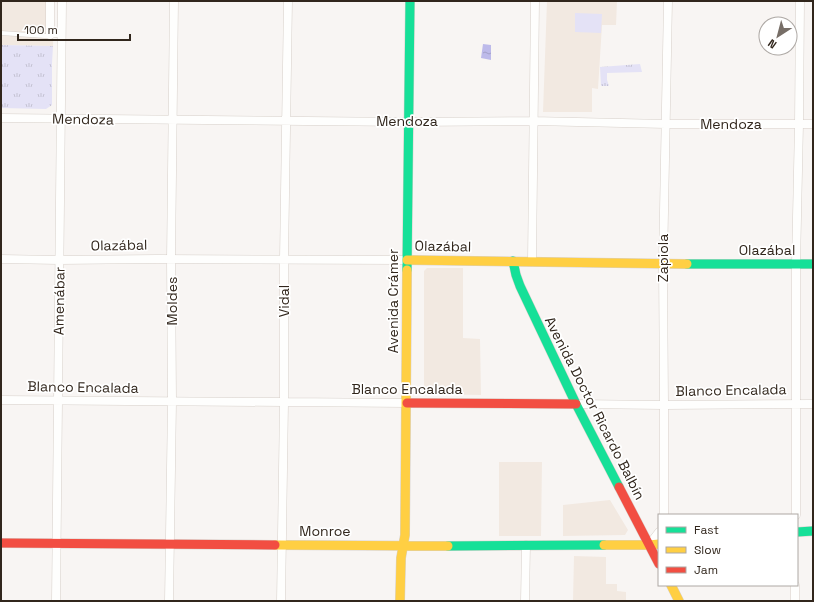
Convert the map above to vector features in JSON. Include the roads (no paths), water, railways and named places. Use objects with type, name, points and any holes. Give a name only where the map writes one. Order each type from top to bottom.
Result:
[{"type":"main road","name":"Avenida Crámer","points":[[400,601],[401,558],[405,535],[410,1]]},
{"type":"main road","name":"Olazábal","points":[[407,260],[663,264],[813,264]]},
{"type":"main road","name":"Avenida Doctor Ricardo Balbín","points":[[513,261],[516,275],[524,297],[576,404],[658,562]]},
{"type":"main road","name":"Blanco Encalada","points":[[407,403],[576,404]]},
{"type":"main road","points":[[798,532],[813,531]]},
{"type":"main road","name":"Monroe","points":[[1,543],[403,546],[658,544]]},
{"type":"main road","points":[[672,586],[679,601]]},
{"type":"street","points":[[50,1],[50,35]]},
{"type":"street","name":"Amenábar","points":[[56,601],[62,1]]},
{"type":"street","name":"Moldes","points":[[169,601],[172,402],[171,259],[174,1]]},
{"type":"street","name":"Vidal","points":[[281,601],[288,1]]},
{"type":"street","points":[[532,262],[535,1]]},
{"type":"street","name":"Zapiola","points":[[664,514],[663,264],[668,1]]},
{"type":"street","points":[[796,514],[796,264],[800,1]]},
{"type":"street","name":"Mendoza","points":[[1,118],[813,124]]},
{"type":"street","name":"Olazábal","points":[[1,259],[407,260]]},
{"type":"street","name":"Blanco Encalada","points":[[1,400],[407,403]]},
{"type":"street","name":"Blanco Encalada","points":[[576,404],[813,404]]},
{"type":"street","points":[[649,545],[658,533]]},
{"type":"street","points":[[525,601],[526,545]]},
{"type":"street","points":[[795,586],[795,601]]},
{"type":"lane","points":[[1,34],[45,36],[62,35]]},
{"type":"water","points":[[483,44],[491,45],[491,60],[481,58]]}]
